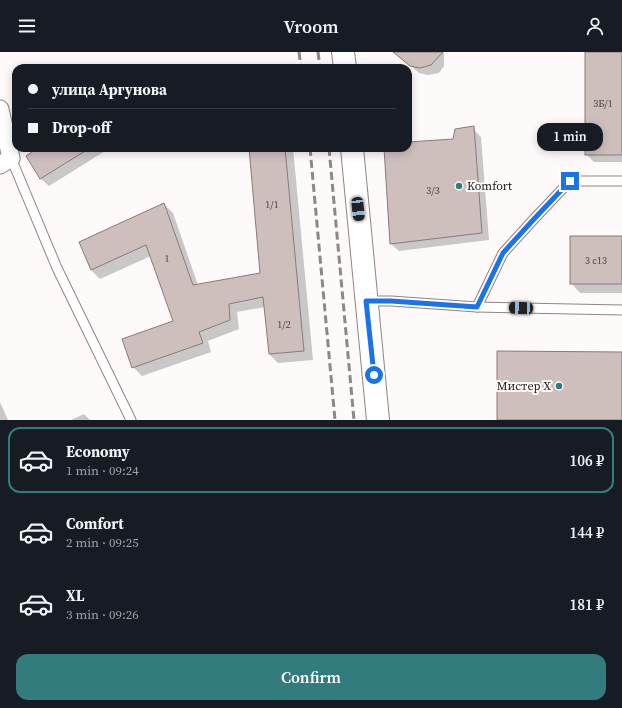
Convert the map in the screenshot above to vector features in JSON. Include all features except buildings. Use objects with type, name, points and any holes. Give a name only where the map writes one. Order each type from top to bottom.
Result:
[{"type":"main road","points":[[343,52],[344,64]]},
{"type":"main road","points":[[352,152],[378,420]]},
{"type":"street","points":[[0,109],[6,162]]},
{"type":"lane","points":[[6,162],[131,420]]},
{"type":"lane","points":[[477,307],[503,253],[570,181],[622,181]]},
{"type":"lane","points":[[366,301],[391,301],[477,307],[622,310]]},
{"type":"railway","points":[[299,52],[300,64]]},
{"type":"railway","points":[[318,52],[320,64]]},
{"type":"railway","points":[[310,152],[335,420]]},
{"type":"railway","points":[[329,152],[354,420]]},
{"type":"place","name":"Komfort","points":[[459,186]]},
{"type":"place","name":"Мистер Х","points":[[559,386]]},
{"type":"route","points":[[374,375],[366,301],[391,301],[477,307],[503,253],[570,181]]}]
